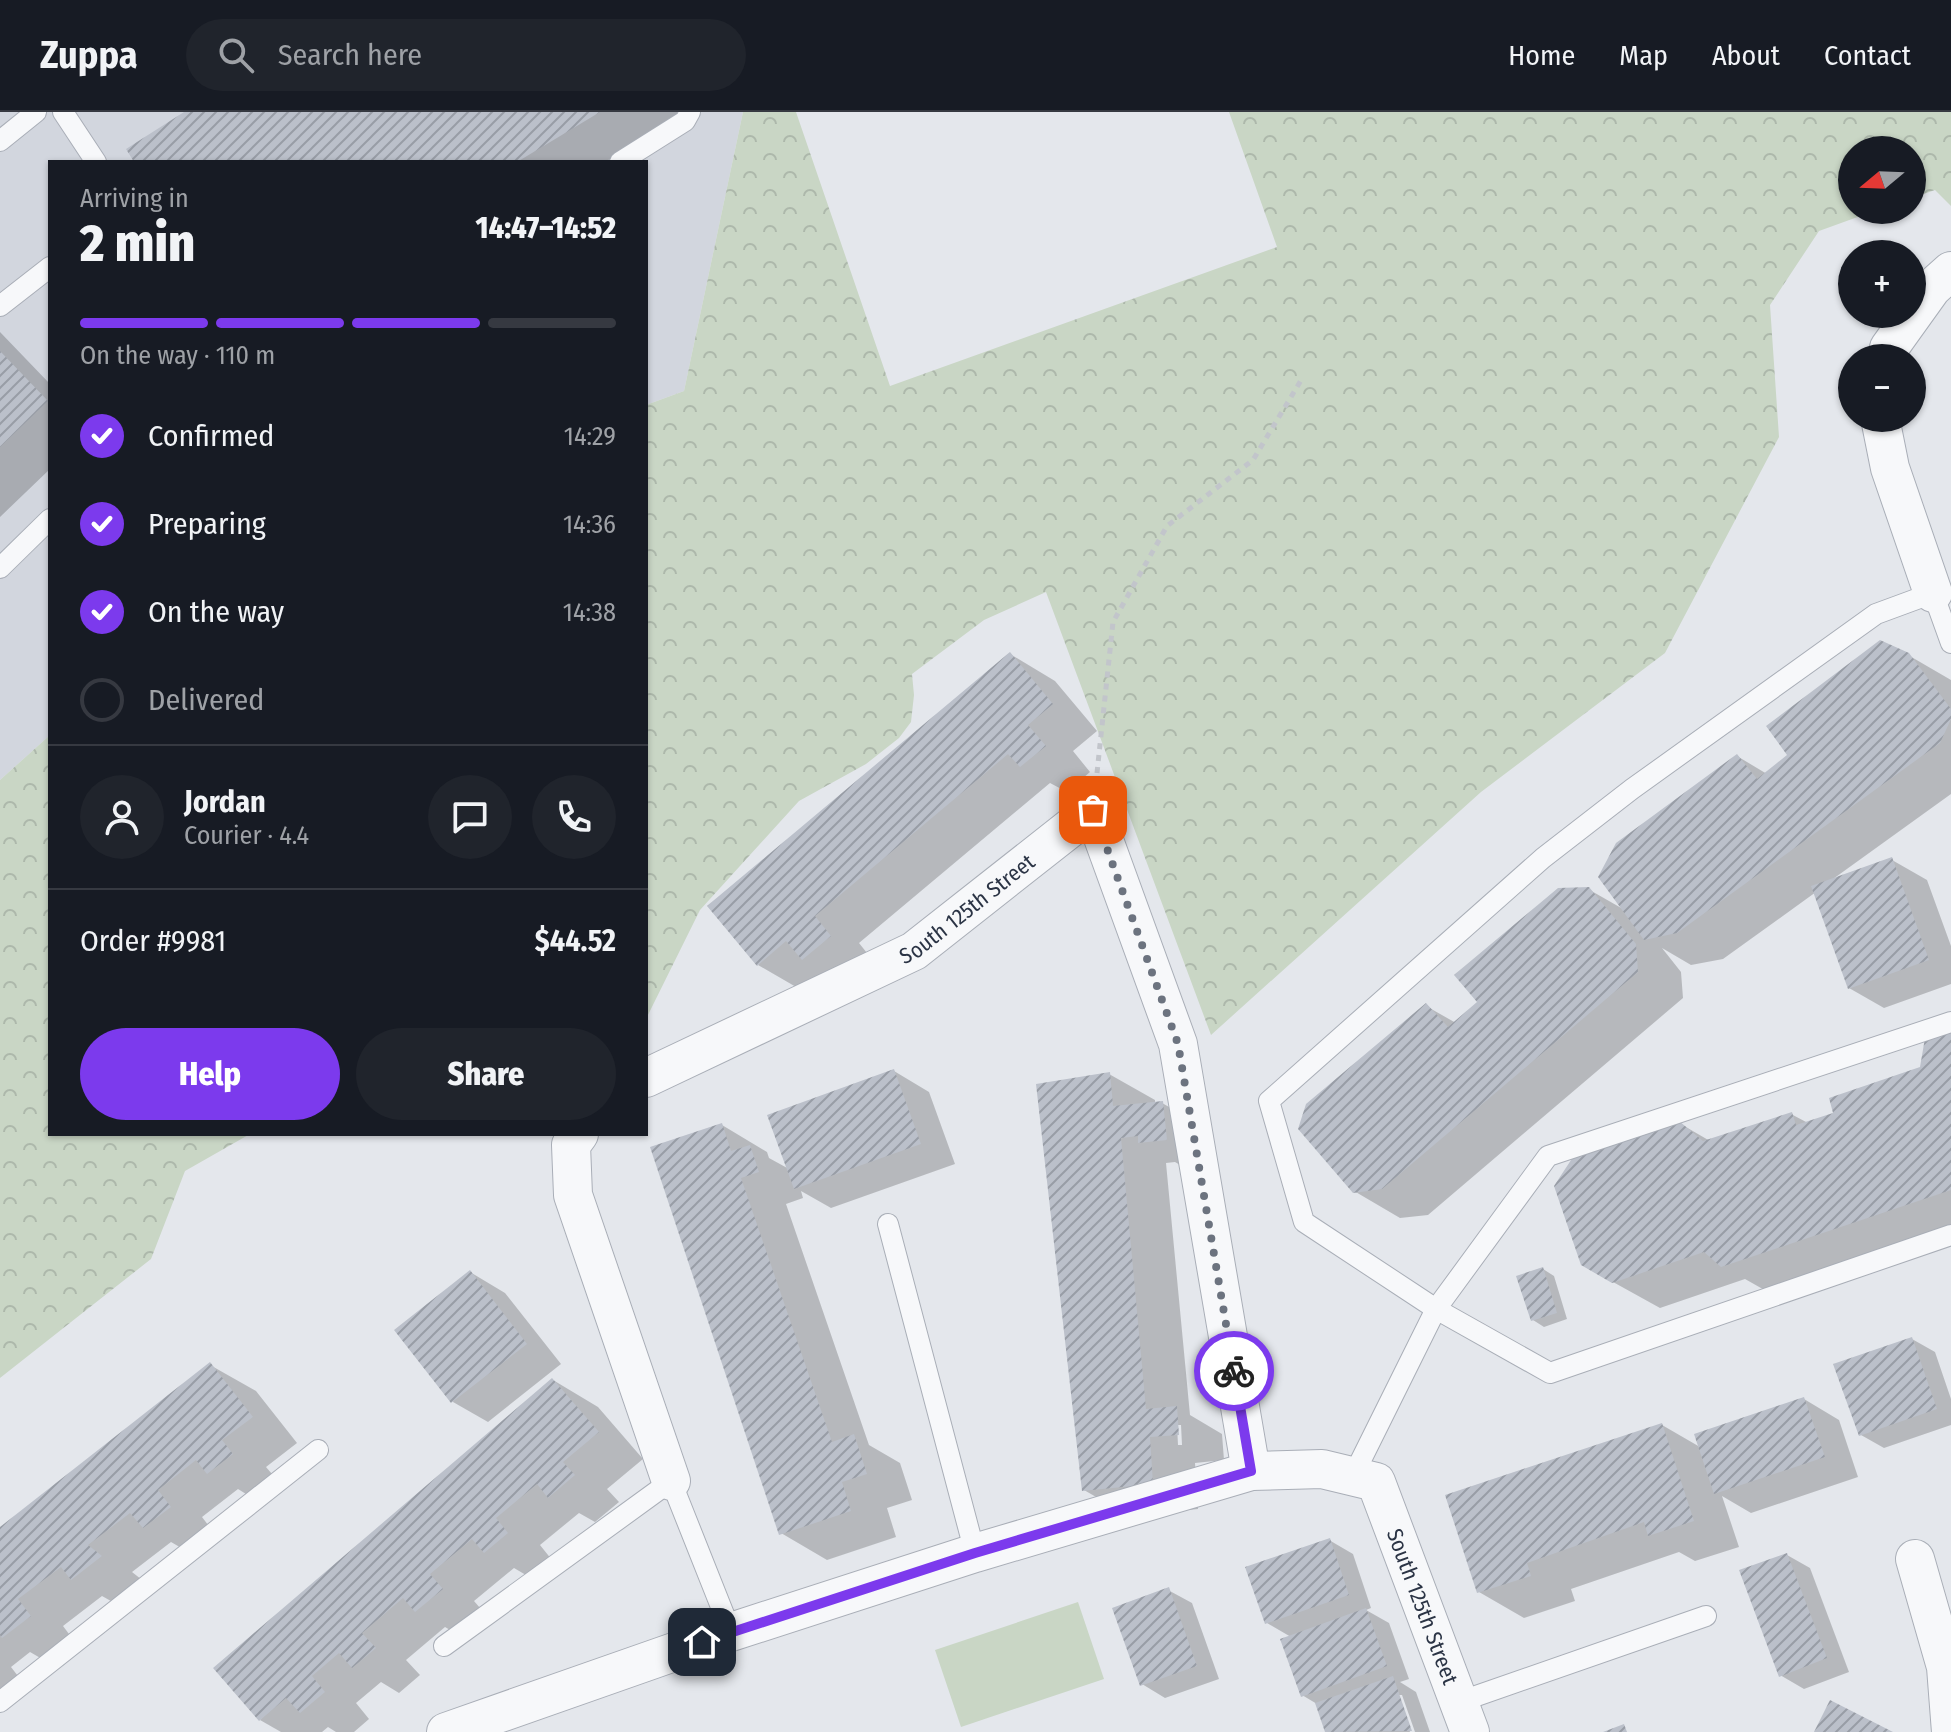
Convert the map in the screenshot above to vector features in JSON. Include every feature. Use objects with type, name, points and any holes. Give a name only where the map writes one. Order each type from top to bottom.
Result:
[{"type":"street","points":[[1892,344],[1932,288],[1951,271]]},
{"type":"street","points":[[1883,432],[1890,468],[1933,593]]},
{"type":"street","points":[[1093,810],[1178,1044],[1251,1471]]},
{"type":"street","name":"South 125th Street","points":[[648,1077],[914,951],[1093,810]]},
{"type":"street","points":[[578,1136],[571,1145],[573,1195],[671,1481]]},
{"type":"street","points":[[446,1732],[731,1632],[975,1553],[1251,1471],[1322,1469],[1364,1479]]},
{"type":"street","name":"South 125th Street","points":[[1364,1479],[1464,1717]]},
{"type":"street","points":[[1915,1559],[1946,1667],[1951,1732]]},
{"type":"lane","points":[[0,141],[36,112]]},
{"type":"lane","points":[[63,112],[95,160]]},
{"type":"lane","points":[[623,160],[685,121],[690,112]]},
{"type":"lane","points":[[0,306],[48,269]]},
{"type":"lane","points":[[0,568],[48,521]]},
{"type":"lane","points":[[1951,643],[1933,593],[1876,614],[1632,789],[1543,858],[1269,1101],[1304,1222],[1436,1309],[1550,1373],[1951,1235]]},
{"type":"lane","points":[[1364,1479],[1436,1309],[1548,1156],[1951,1022]]},
{"type":"lane","points":[[888,1224],[975,1553]]},
{"type":"lane","points":[[0,1702],[318,1450]]},
{"type":"lane","points":[[444,1646],[671,1481],[731,1632]]},
{"type":"lane","points":[[1464,1717],[1706,1616]]},
{"type":"path","points":[[1093,810],[1113,622],[1167,526],[1253,460],[1303,377]]},
{"type":"shaded area","points":[[0,112],[743,112],[684,391],[648,404],[648,160],[48,160],[48,737],[0,780]]},
{"type":"green space","points":[[743,112],[796,112],[890,386],[1277,247],[1229,112],[1951,112],[1951,206],[1935,190],[1926,193],[1926,136],[1838,136],[1838,224],[1819,231],[1770,305],[1779,437],[1665,653],[1481,792],[1211,1035],[1046,592],[984,620],[912,674],[914,695],[911,722],[899,738],[866,764],[799,801],[700,910],[648,1015],[648,404],[684,391]]},
{"type":"green space","points":[[48,737],[48,1136],[246,1136],[185,1171],[151,1259],[0,1378],[0,780]]},
{"type":"green space","points":[[1078,1602],[1104,1679],[961,1727],[935,1650]]},
{"type":"building","points":[[184,112],[600,112],[520,160],[133,160],[126,149]]},
{"type":"building","points":[[0,351],[48,401],[0,447]]},
{"type":"building","points":[[1880,640],[1909,653],[1951,709],[1951,719],[1940,743],[1677,933],[1644,940],[1598,877],[1616,843],[1737,754],[1757,779],[1787,755],[1766,726]]},
{"type":"building","points":[[1010,652],[1053,704],[1028,725],[1046,746],[1020,767],[1008,754],[815,916],[831,936],[802,960],[786,941],[757,966],[707,906]]},
{"type":"building","points":[[1892,857],[1929,960],[1848,989],[1811,886]]},
{"type":"building","points":[[1589,887],[1636,944],[1638,972],[1382,1189],[1353,1193],[1298,1129],[1306,1104],[1426,1003],[1448,1027],[1477,1002],[1454,975],[1558,888]]},
{"type":"building","points":[[1951,1030],[1951,1190],[1721,1267],[1704,1252],[1612,1283],[1581,1265],[1554,1186],[1573,1157],[1679,1121],[1703,1141],[1792,1112],[1796,1125],[1833,1113],[1829,1098],[1920,1067],[1925,1038]]},
{"type":"building","points":[[894,1069],[921,1144],[794,1189],[767,1115]]},
{"type":"building","points":[[1110,1072],[1113,1106],[1163,1101],[1167,1140],[1138,1143],[1138,1136],[1121,1138],[1146,1409],[1177,1406],[1179,1435],[1150,1437],[1153,1484],[1082,1491],[1036,1084]]},
{"type":"building","points":[[722,1123],[731,1151],[750,1145],[759,1172],[741,1178],[832,1442],[854,1434],[867,1474],[842,1482],[851,1511],[779,1535],[650,1147]]},
{"type":"building","points":[[1543,1267],[1557,1313],[1531,1321],[1516,1276]]},
{"type":"building","points":[[470,1270],[527,1344],[451,1403],[394,1330]]},
{"type":"building","points":[[1912,1337],[1937,1409],[1859,1436],[1833,1364]]},
{"type":"building","points":[[210,1362],[253,1417],[222,1440],[233,1454],[207,1474],[196,1460],[158,1490],[171,1507],[143,1528],[130,1513],[88,1545],[102,1556],[71,1580],[61,1567],[18,1599],[31,1616],[2,1638],[0,1527]]},
{"type":"building","points":[[552,1378],[599,1432],[563,1462],[575,1475],[548,1498],[537,1484],[496,1518],[508,1533],[484,1553],[472,1539],[430,1574],[443,1589],[415,1612],[403,1598],[362,1633],[376,1648],[352,1668],[339,1653],[312,1676],[325,1692],[300,1713],[286,1698],[259,1721],[213,1668]]},
{"type":"building","points":[[1804,1397],[1825,1457],[1714,1494],[1694,1434]]},
{"type":"building","points":[[1662,1423],[1694,1521],[1648,1536],[1644,1522],[1527,1563],[1531,1576],[1477,1593],[1445,1495]]},
{"type":"building","points":[[1330,1538],[1349,1595],[1265,1624],[1245,1567]]},
{"type":"building","points":[[1787,1553],[1827,1658],[1779,1677],[1739,1570]]},
{"type":"building","points":[[1169,1587],[1197,1666],[1140,1686],[1112,1608]]},
{"type":"building","points":[[1366,1608],[1387,1666],[1301,1697],[1280,1639]]},
{"type":"building","points":[[1393,1676],[1412,1731],[1325,1732],[1315,1703]]},
{"type":"building","points":[[1830,1700],[1893,1732],[1814,1732]]},
{"type":"building","points":[[1624,1724],[1627,1732],[1603,1732]]},
{"type":"way so far","points":[[1093,810],[1178,1044],[1234,1371]]},
{"type":"route","points":[[702,1642],[975,1553],[1251,1471],[1234,1371]]}]
